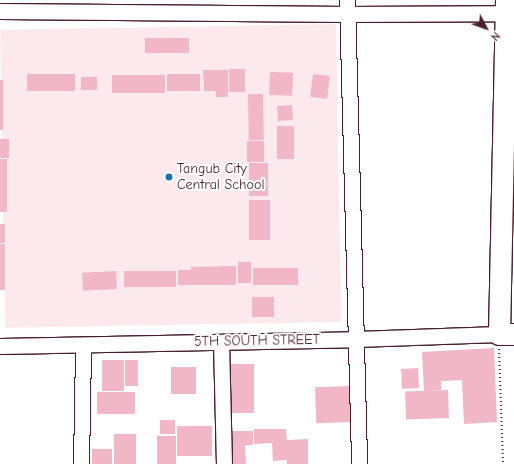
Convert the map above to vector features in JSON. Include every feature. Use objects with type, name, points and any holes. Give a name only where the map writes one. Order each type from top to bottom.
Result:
[{"type":"street","points":[[347,7],[359,464]]},
{"type":"street","points":[[0,11],[347,7],[509,9],[506,334]]},
{"type":"street","name":"5TH SOUTH STREET","points":[[0,346],[356,339],[506,334]]},
{"type":"street","points":[[221,342],[224,464]]},
{"type":"street","points":[[81,464],[83,345]]},
{"type":"path","points":[[502,464],[506,334]]},
{"type":"shaded area","name":"Tangub City Central School","points":[[336,24],[341,322],[5,328],[0,30]]},
{"type":"building","points":[[145,38],[189,38],[189,53],[145,53]]},
{"type":"building","points":[[229,69],[245,69],[245,92],[229,92]]},
{"type":"building","points":[[203,70],[228,70],[228,97],[216,97],[216,91],[204,91]]},
{"type":"building","points":[[270,72],[293,73],[292,96],[269,95]]},
{"type":"building","points":[[27,74],[75,74],[75,91],[27,91]]},
{"type":"building","points":[[167,74],[200,74],[200,91],[167,91]]},
{"type":"building","points":[[313,74],[330,76],[327,99],[310,97]]},
{"type":"building","points":[[112,75],[165,75],[165,93],[112,93]]},
{"type":"building","points":[[81,77],[97,77],[97,90],[81,90]]},
{"type":"building","points":[[0,80],[3,80],[3,130],[0,130]]},
{"type":"building","points":[[248,94],[263,94],[264,140],[249,140]]},
{"type":"building","points":[[292,105],[293,120],[278,121],[277,106]]},
{"type":"building","points":[[277,126],[294,126],[294,159],[277,159]]},
{"type":"building","points":[[0,139],[9,139],[9,158],[0,158]]},
{"type":"building","points":[[247,141],[264,141],[264,162],[247,162]]},
{"type":"building","points":[[0,159],[7,159],[7,212],[0,212]]},
{"type":"building","points":[[249,163],[268,163],[268,196],[249,196]]},
{"type":"building","points":[[249,200],[270,200],[270,240],[249,240]]},
{"type":"building","points":[[0,224],[5,224],[5,243],[0,243]]},
{"type":"building","points":[[0,244],[5,244],[5,290],[0,290]]},
{"type":"building","points":[[238,262],[251,262],[251,283],[238,283]]},
{"type":"building","points":[[236,266],[236,285],[178,285],[178,270],[191,270],[191,267]]},
{"type":"building","points":[[253,268],[298,268],[298,285],[253,285]]},
{"type":"building","points":[[116,271],[117,289],[83,291],[82,273]]},
{"type":"building","points":[[124,271],[176,271],[176,287],[124,287]]},
{"type":"building","points":[[252,297],[274,297],[274,317],[252,317]]},
{"type":"building","points":[[494,348],[497,422],[464,424],[462,380],[441,381],[441,390],[424,391],[422,352]]},
{"type":"building","points":[[102,360],[124,360],[124,391],[102,391]]},
{"type":"building","points":[[125,360],[138,360],[138,386],[125,386]]},
{"type":"building","points":[[230,364],[254,364],[254,413],[230,413]]},
{"type":"building","points":[[171,367],[196,367],[196,394],[171,394]]},
{"type":"building","points":[[418,368],[419,388],[402,389],[401,369]]},
{"type":"building","points":[[351,386],[352,422],[316,423],[315,387]]},
{"type":"building","points":[[448,390],[449,418],[406,419],[405,392]]},
{"type":"building","points":[[97,392],[135,392],[135,414],[97,414]]},
{"type":"building","points":[[160,420],[175,420],[175,434],[160,434]]},
{"type":"building","points":[[177,426],[212,426],[212,456],[177,456]]},
{"type":"building","points":[[254,429],[286,429],[287,440],[308,439],[308,464],[287,464],[287,460],[273,461],[272,443],[254,444]]},
{"type":"building","points":[[230,431],[253,431],[253,445],[245,445],[246,464],[230,464]]},
{"type":"building","points":[[114,434],[136,434],[136,464],[114,464]]},
{"type":"building","points":[[157,436],[176,436],[176,464],[157,464]]},
{"type":"building","points":[[92,449],[112,449],[112,464],[92,464]]},
{"type":"place","name":"Tangub City Central School","points":[[169,177]]}]
